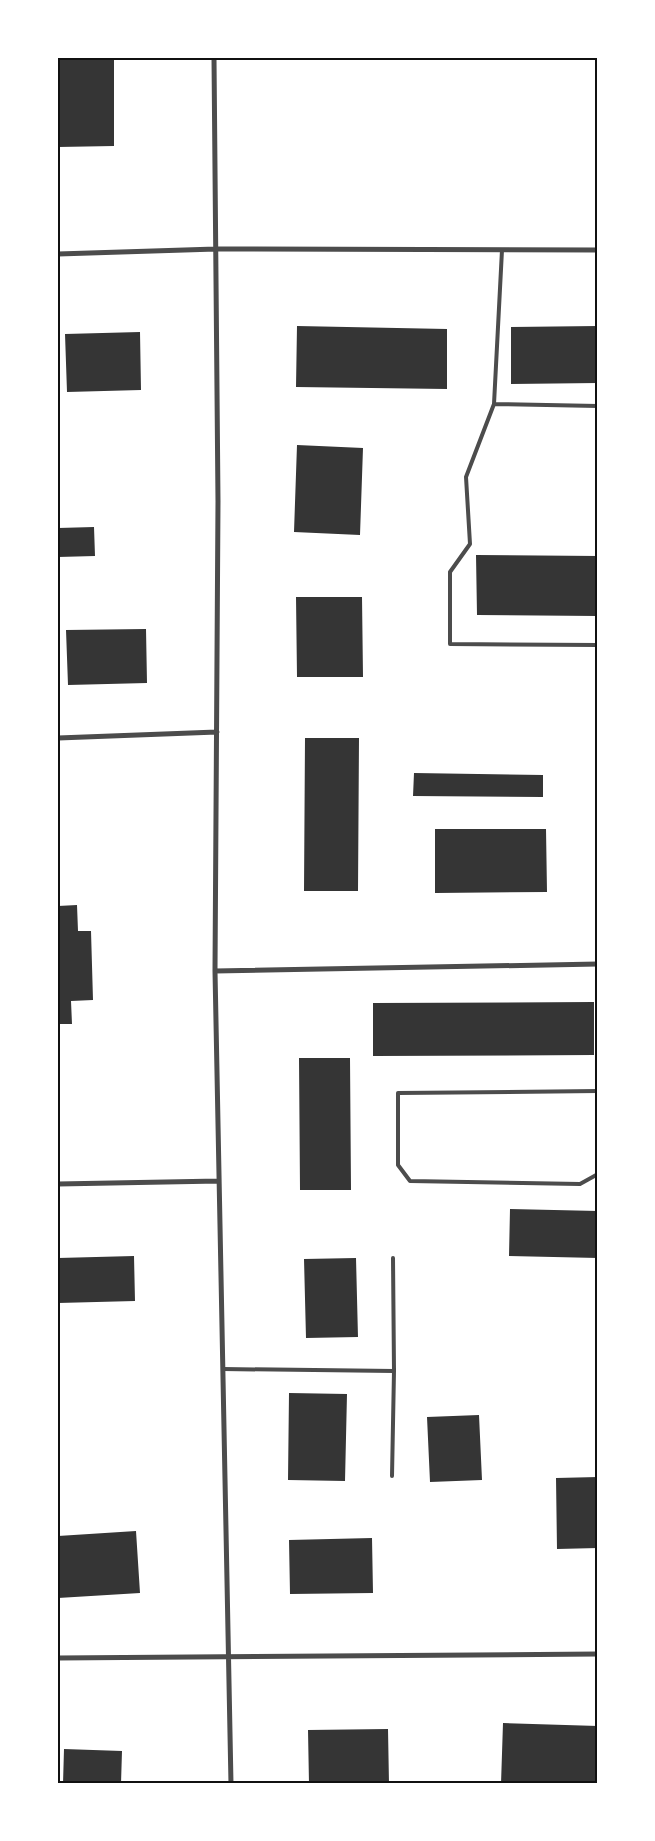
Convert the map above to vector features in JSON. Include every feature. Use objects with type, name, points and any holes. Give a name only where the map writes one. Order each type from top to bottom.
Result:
[{"type":"street","points":[[214,58],[218,491],[214,972],[231,1784]]},
{"type":"street","points":[[58,254],[216,249],[598,250]]},
{"type":"street","points":[[58,738],[217,732]]},
{"type":"street","points":[[214,972],[598,964]]},
{"type":"street","points":[[58,1184],[219,1181]]},
{"type":"street","points":[[58,1658],[598,1654]]},
{"type":"lane","points":[[502,250],[494,404],[466,477],[470,544],[450,572],[450,644],[598,645]]},
{"type":"lane","points":[[494,404],[598,406]]},
{"type":"lane","points":[[598,1090],[398,1093],[398,1165],[410,1181],[580,1184],[598,1174]]},
{"type":"lane","points":[[392,1476],[394,1371],[393,1258]]},
{"type":"lane","points":[[223,1369],[394,1371]]},
{"type":"building","points":[[58,58],[114,58],[114,146],[58,147]]},
{"type":"building","points":[[297,326],[447,329],[447,389],[296,387]]},
{"type":"building","points":[[598,326],[598,383],[511,384],[511,327]]},
{"type":"building","points":[[140,332],[141,390],[67,392],[65,334]]},
{"type":"building","points":[[297,445],[363,448],[360,535],[294,532]]},
{"type":"building","points":[[94,527],[95,556],[58,557],[58,528]]},
{"type":"building","points":[[476,555],[598,556],[598,616],[477,615]]},
{"type":"building","points":[[296,597],[362,597],[363,677],[297,677]]},
{"type":"building","points":[[146,629],[147,683],[68,685],[66,630]]},
{"type":"building","points":[[305,738],[359,738],[358,891],[304,891]]},
{"type":"building","points":[[414,773],[543,775],[543,797],[413,796]]},
{"type":"building","points":[[435,829],[546,829],[547,892],[435,893]]},
{"type":"building","points":[[77,905],[78,931],[91,931],[93,1000],[71,1001],[72,1024],[58,1024],[58,906]]},
{"type":"building","points":[[594,1002],[594,1055],[373,1056],[373,1003]]},
{"type":"building","points":[[299,1058],[350,1058],[351,1190],[300,1190]]},
{"type":"building","points":[[510,1209],[598,1211],[598,1258],[509,1256]]},
{"type":"building","points":[[134,1256],[135,1301],[58,1303],[58,1258]]},
{"type":"building","points":[[356,1258],[358,1337],[306,1338],[304,1259]]},
{"type":"building","points":[[289,1393],[347,1394],[345,1481],[288,1480]]},
{"type":"building","points":[[479,1415],[482,1480],[430,1482],[427,1417]]},
{"type":"building","points":[[598,1477],[598,1548],[557,1549],[556,1478]]},
{"type":"building","points":[[136,1531],[140,1593],[58,1598],[58,1536]]},
{"type":"building","points":[[372,1538],[373,1593],[290,1594],[289,1540]]},
{"type":"building","points":[[503,1723],[598,1726],[598,1784],[501,1784]]},
{"type":"building","points":[[388,1729],[389,1784],[309,1784],[308,1730]]},
{"type":"building","points":[[64,1749],[122,1751],[121,1784],[63,1784]]}]
